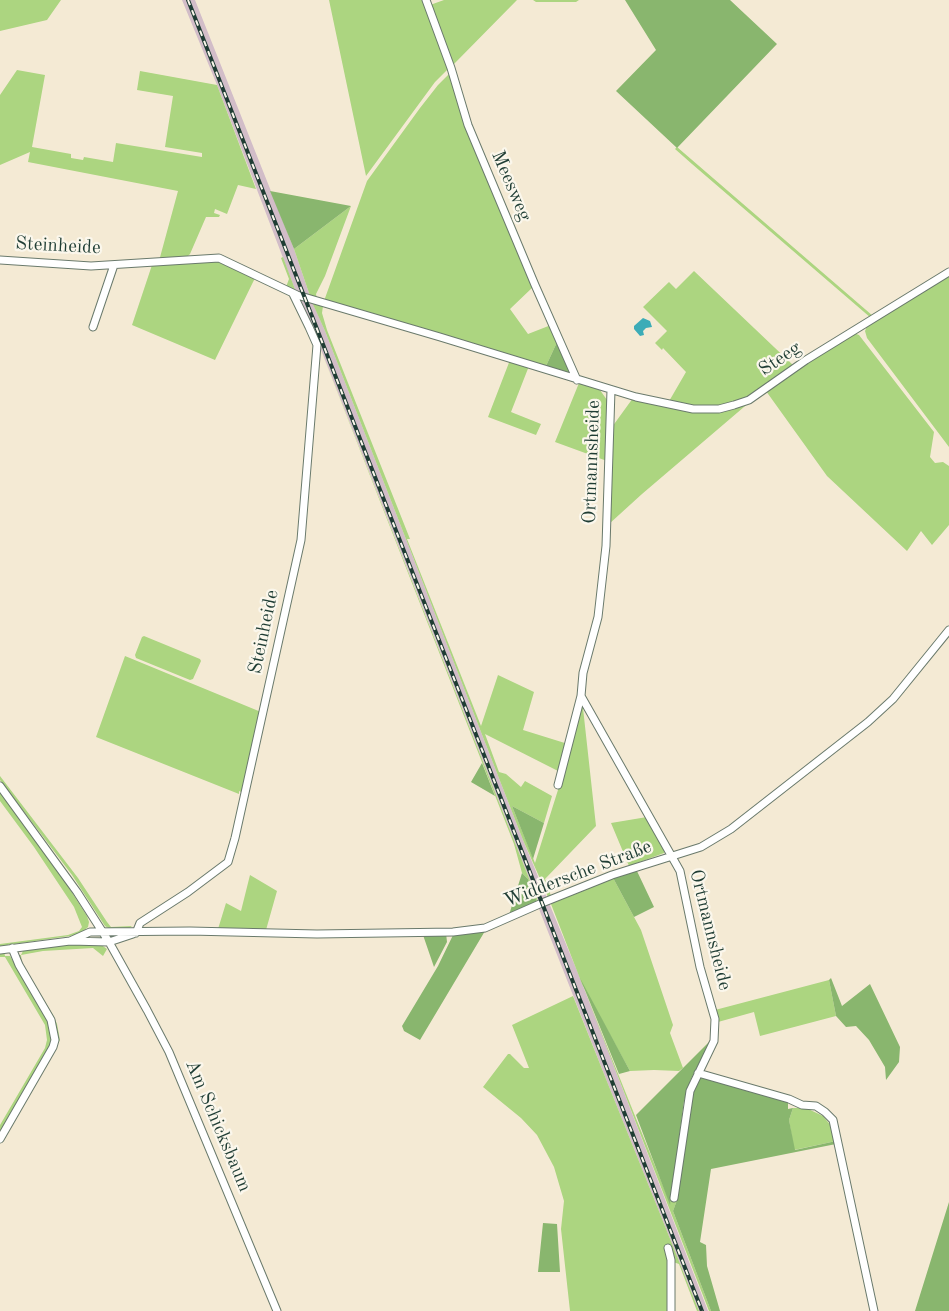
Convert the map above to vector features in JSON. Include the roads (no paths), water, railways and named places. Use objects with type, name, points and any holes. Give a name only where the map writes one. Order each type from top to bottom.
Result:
[{"type":"street","name":"Meesweg","points":[[426,0],[451,68],[468,125],[577,380]]},
{"type":"street","name":"Steinheide","points":[[0,260],[92,266],[219,258],[293,294],[312,299]]},
{"type":"street","name":"Steinheide","points":[[93,327],[114,265]]},
{"type":"street","name":"Steeg","points":[[612,390],[636,398],[693,409],[719,409],[749,400],[806,360],[949,272]]},
{"type":"street","name":"Steinheide","points":[[136,933],[140,923],[188,892],[228,862],[236,838],[301,540],[317,345],[293,294]]},
{"type":"street","name":"Ortmannsheide","points":[[312,299],[612,390],[606,546],[598,617],[583,673],[581,696],[558,785]]},
{"type":"street","name":"Widdersche Straße","points":[[136,933],[190,931],[316,934],[453,932],[485,928],[612,875],[701,847],[732,829],[859,730],[893,699],[949,630]]},
{"type":"street","name":"Ortmannsheide","points":[[581,696],[680,871],[700,967],[715,1020],[714,1041],[690,1091],[674,1198]]},
{"type":"street","name":"Am Schicksbaum","points":[[0,786],[57,862],[110,942],[169,1052],[277,1311]]},
{"type":"street","points":[[70,941],[90,932],[136,933]]},
{"type":"street","points":[[0,950],[70,941],[110,942],[136,933]]},
{"type":"street","points":[[0,1139],[53,1047],[55,1040],[51,1020],[19,965],[12,948]]},
{"type":"street","points":[[698,1073],[789,1099],[802,1105],[816,1106],[833,1120],[874,1311]]},
{"type":"street","points":[[668,1248],[671,1260],[671,1311]]},
{"type":"water","points":[[643,318],[650,321],[652,327],[646,328],[643,331],[644,335],[640,336],[634,329],[634,326]]},
{"type":"railway","points":[[188,0],[702,1311]]}]
